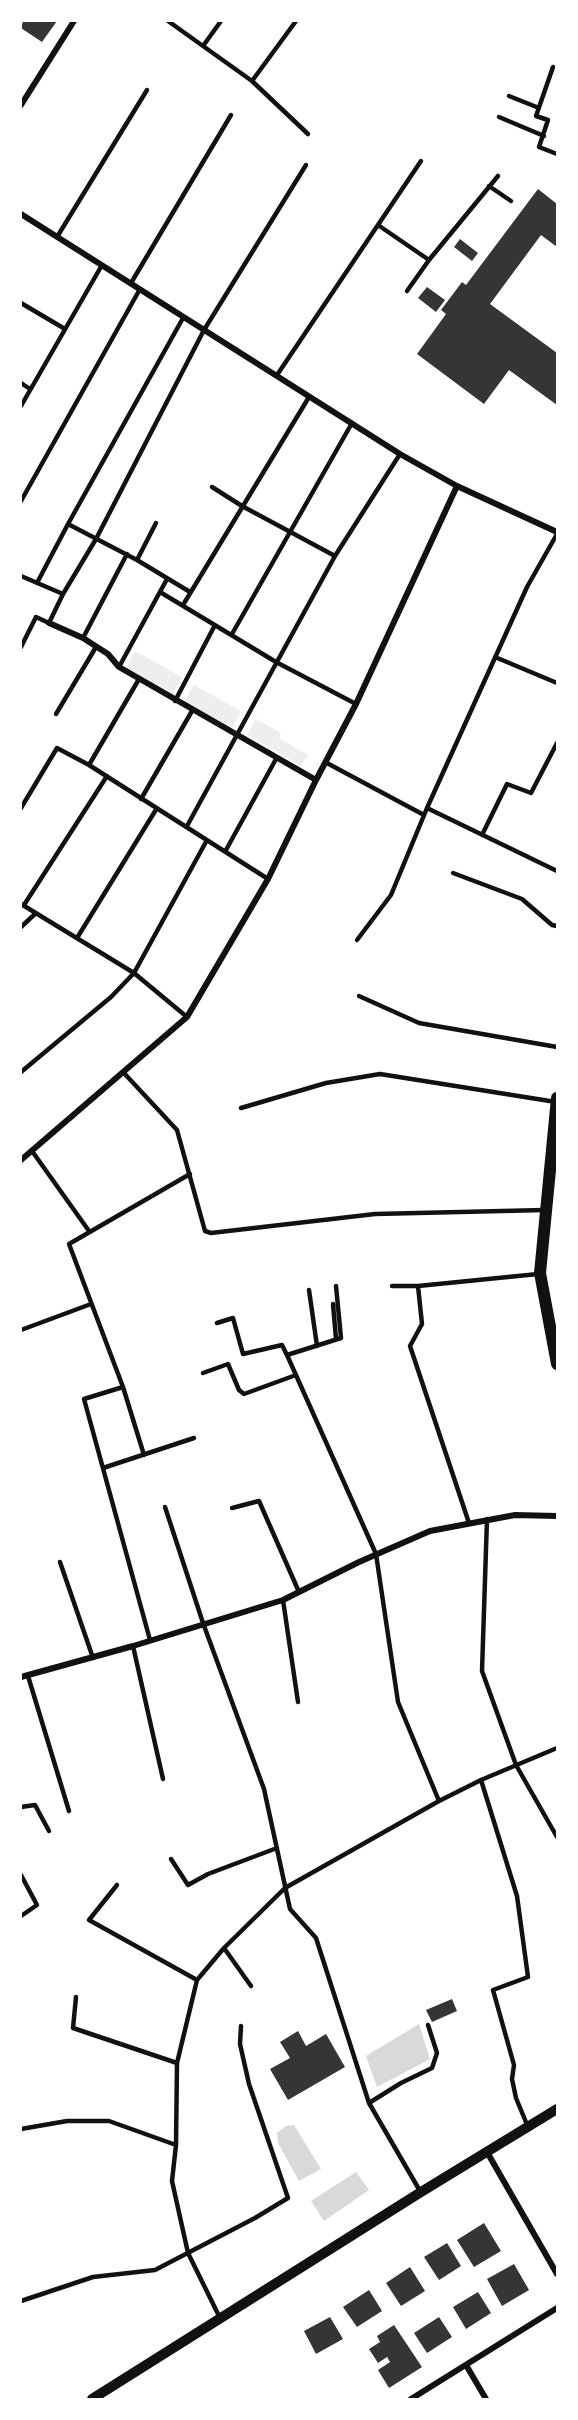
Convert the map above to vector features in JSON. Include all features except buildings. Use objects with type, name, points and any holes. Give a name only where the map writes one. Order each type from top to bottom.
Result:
[{"type":"main road","points":[[556,1100],[540,1273],[557,1364]]},
{"type":"street","points":[[21,105],[74,21]]},
{"type":"street","points":[[21,214],[400,454],[457,486],[557,533]]},
{"type":"street","points":[[21,1160],[187,1017],[268,879],[356,704],[457,486]]},
{"type":"street","points":[[49,623],[83,638],[108,654],[119,668],[316,780]]},
{"type":"street","points":[[24,1677],[283,1600],[376,1554],[430,1531],[515,1515],[557,1516]]},
{"type":"street","points":[[93,2399],[557,2109]]},
{"type":"street","points":[[487,2152],[557,2274]]},
{"type":"street","points":[[411,2399],[557,2308]]},
{"type":"street","points":[[466,2365],[486,2399]]},
{"type":"lane","points":[[168,21],[252,81],[308,134]]},
{"type":"lane","points":[[204,46],[221,21]]},
{"type":"lane","points":[[252,81],[296,21]]},
{"type":"lane","points":[[553,67],[536,116],[548,120],[540,147],[557,154]]},
{"type":"lane","points":[[57,237],[147,90]]},
{"type":"lane","points":[[509,96],[539,108]]},
{"type":"lane","points":[[131,283],[231,115]]},
{"type":"lane","points":[[499,117],[544,136]]},
{"type":"lane","points":[[277,375],[421,161]]},
{"type":"lane","points":[[21,647],[36,617],[49,623],[63,594],[96,539],[204,330],[306,165]]},
{"type":"lane","points":[[407,291],[429,260],[498,176]]},
{"type":"lane","points":[[489,186],[511,201]]},
{"type":"lane","points":[[378,225],[429,260]]},
{"type":"lane","points":[[21,406],[102,265]]},
{"type":"lane","points":[[21,501],[140,289]]},
{"type":"lane","points":[[21,303],[65,329]]},
{"type":"lane","points":[[37,583],[183,318]]},
{"type":"lane","points":[[21,383],[30,388]]},
{"type":"lane","points":[[183,605],[309,397]]},
{"type":"lane","points":[[232,634],[352,423]]},
{"type":"lane","points":[[187,826],[335,556],[400,454]]},
{"type":"lane","points":[[212,487],[242,506],[335,556]]},
{"type":"lane","points":[[137,560],[156,523]]},
{"type":"lane","points":[[68,524],[127,554],[190,592]]},
{"type":"lane","points":[[357,940],[391,895],[427,808],[527,587],[557,533]]},
{"type":"lane","points":[[83,638],[127,554]]},
{"type":"lane","points":[[21,576],[63,594]]},
{"type":"lane","points":[[119,668],[167,579]]},
{"type":"lane","points":[[160,592],[276,662],[356,704]]},
{"type":"lane","points":[[175,701],[215,625]]},
{"type":"lane","points":[[56,714],[96,646]]},
{"type":"lane","points":[[495,657],[557,682]]},
{"type":"lane","points":[[89,765],[139,679]]},
{"type":"lane","points":[[141,799],[192,711]]},
{"type":"lane","points":[[482,835],[507,784],[531,793],[557,743]]},
{"type":"lane","points":[[21,808],[57,748],[107,776],[268,879]]},
{"type":"lane","points":[[226,850],[276,759]]},
{"type":"lane","points":[[325,762],[424,815]]},
{"type":"lane","points":[[107,776],[22,904],[134,973],[187,1017]]},
{"type":"lane","points":[[77,938],[158,808]]},
{"type":"lane","points":[[427,808],[557,871]]},
{"type":"lane","points":[[21,1072],[111,997],[134,973],[207,840]]},
{"type":"lane","points":[[453,873],[522,899],[552,925],[557,926]]},
{"type":"lane","points":[[21,927],[36,913]]},
{"type":"lane","points":[[359,996],[419,1023],[557,1047]]},
{"type":"lane","points":[[123,1072],[177,1130],[203,1226],[205,1231],[211,1233],[375,1214],[545,1210]]},
{"type":"lane","points":[[241,1108],[326,1083],[380,1074],[556,1100]]},
{"type":"lane","points":[[32,1151],[89,1231]]},
{"type":"lane","points":[[144,1455],[123,1387],[69,1244],[190,1174]]},
{"type":"lane","points":[[392,1286],[418,1286],[540,1273]]},
{"type":"lane","points":[[287,1355],[341,1338],[336,1286]]},
{"type":"lane","points":[[418,1286],[422,1323],[410,1346],[469,1523]]},
{"type":"lane","points":[[309,1290],[317,1346]]},
{"type":"lane","points":[[21,1330],[91,1304]]},
{"type":"lane","points":[[333,1304],[336,1340]]},
{"type":"lane","points":[[217,1323],[233,1318],[243,1354],[282,1345],[287,1355],[376,1554],[398,1702],[439,1801]]},
{"type":"lane","points":[[203,1372],[228,1364],[239,1390],[244,1394],[296,1375]]},
{"type":"lane","points":[[123,1387],[84,1399],[150,1640]]},
{"type":"lane","points":[[103,1468],[194,1438]]},
{"type":"lane","points":[[232,1508],[259,1501],[299,1592]]},
{"type":"lane","points":[[165,1507],[264,1789],[290,1909],[316,1938],[369,2103],[421,2192]]},
{"type":"lane","points":[[487,1520],[482,1671],[516,1765],[557,1837]]},
{"type":"lane","points":[[60,1562],[93,1658]]},
{"type":"lane","points":[[283,1600],[298,1702]]},
{"type":"lane","points":[[133,1646],[163,1779]]},
{"type":"lane","points":[[24,1677],[69,1811]]},
{"type":"lane","points":[[221,2320],[188,2253],[172,2181],[176,2145],[177,2063],[197,1980],[224,1948],[285,1888],[439,1801],[481,1780],[557,1748]]},
{"type":"lane","points":[[481,1780],[517,1896],[528,1977],[494,1990],[514,2065],[512,2079],[516,2098],[528,2127]]},
{"type":"lane","points":[[21,1807],[35,1805],[49,1831]]},
{"type":"lane","points":[[171,1859],[188,1885],[208,1874],[277,1848]]},
{"type":"lane","points":[[21,1875],[37,1905],[21,1916]]},
{"type":"lane","points":[[117,1885],[89,1920],[197,1980]]},
{"type":"lane","points":[[224,1948],[251,1986]]},
{"type":"lane","points":[[76,1997],[73,2028],[177,2063]]},
{"type":"lane","points":[[369,2103],[401,2083],[432,2068],[437,2053],[428,2025]]},
{"type":"lane","points":[[21,2301],[93,2277],[155,2270],[288,2198],[249,2084],[240,2044],[241,2026]]},
{"type":"lane","points":[[21,2129],[67,2121],[109,2121],[176,2145]]},
{"type":"shaded area","points":[[135,651],[182,677],[173,694],[126,668]]},
{"type":"shaded area","points":[[194,685],[241,711],[232,728],[184,702]]},
{"type":"shaded area","points":[[256,719],[281,733],[279,738],[308,755],[301,766],[247,735]]},
{"type":"shaded area","points":[[419,2024],[430,2059],[377,2087],[366,2056]]},
{"type":"shaded area","points":[[294,2125],[321,2169],[299,2181],[278,2143],[277,2133],[286,2126]]},
{"type":"shaded area","points":[[356,2172],[369,2190],[324,2221],[311,2201]]}]
